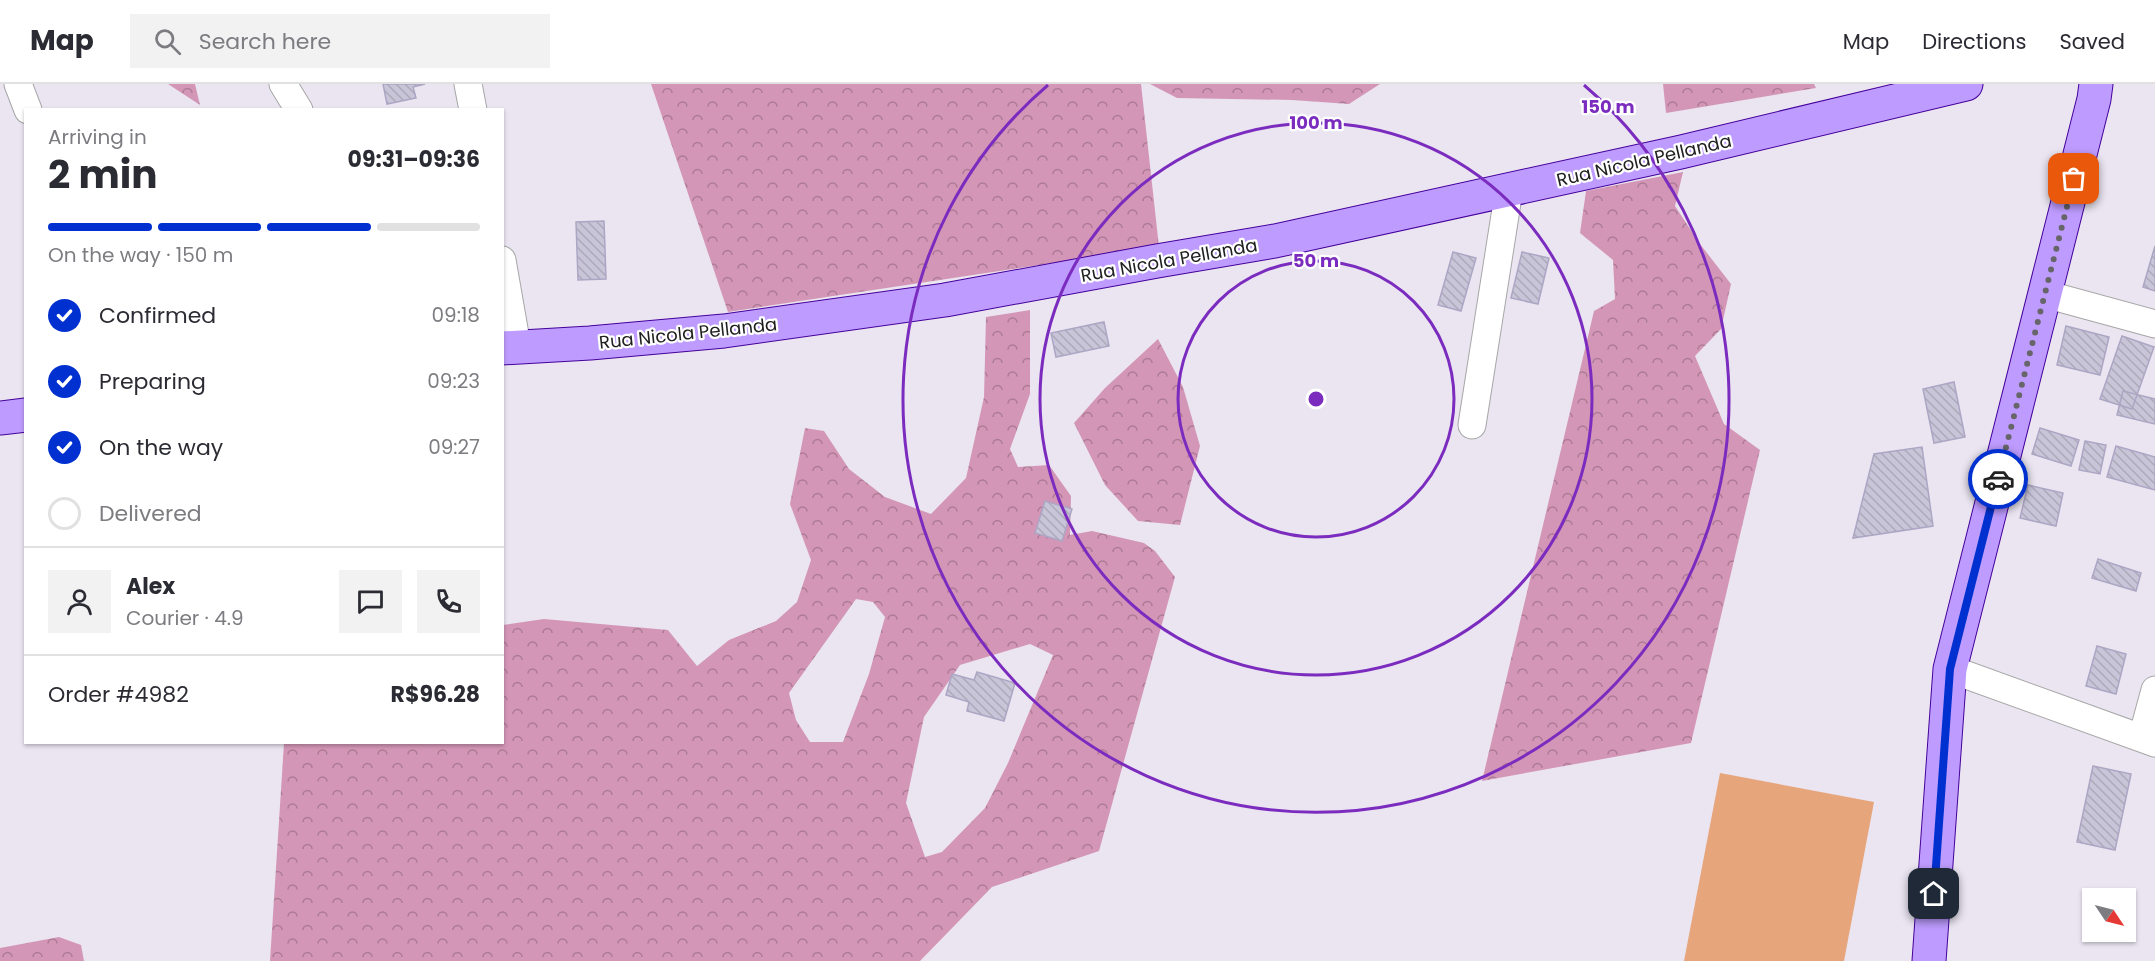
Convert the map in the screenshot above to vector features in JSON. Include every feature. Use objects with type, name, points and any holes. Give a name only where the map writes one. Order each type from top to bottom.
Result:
[{"type":"main road","name":"Rua Nicola Pellanda","points":[[510,347],[590,343],[724,331],[945,300],[1275,242],[1693,150],[1966,84]]},
{"type":"main road","points":[[1929,961],[1950,669],[2096,84]]},
{"type":"main road","points":[[0,418],[24,415]]},
{"type":"street","points":[[18,84],[27,108]]},
{"type":"street","points":[[283,84],[298,108]]},
{"type":"street","points":[[468,84],[473,108]]},
{"type":"street","points":[[1472,425],[1509,190]]},
{"type":"street","points":[[504,282],[510,347]]},
{"type":"street","points":[[2045,294],[2155,324]]},
{"type":"street","points":[[1950,669],[2148,740],[2155,690]]},
{"type":"green space","points":[[168,84],[195,84],[200,105]]},
{"type":"green space","points":[[651,84],[1141,84],[1159,247],[728,312]]},
{"type":"green space","points":[[1150,84],[1380,84],[1349,104],[1292,100],[1177,98]]},
{"type":"green space","points":[[1663,84],[1814,84],[1816,88],[1666,113]]},
{"type":"green space","points":[[1683,172],[1675,206],[1700,244],[1731,284],[1721,329],[1695,356],[1724,424],[1760,450],[1691,743],[1482,781],[1594,311],[1615,299],[1613,260],[1580,233],[1586,191]]},
{"type":"green space","points":[[1030,310],[1030,394],[1010,449],[1018,467],[1049,465],[1071,496],[1070,535],[1092,531],[1144,543],[1155,551],[1175,577],[1099,851],[992,887],[920,961],[270,961],[284,744],[504,744],[504,625],[544,619],[668,630],[697,666],[729,640],[776,621],[797,602],[811,560],[790,504],[805,428],[824,431],[849,469],[885,497],[931,514],[966,478],[984,397],[986,317]],"holes":[[[856,599],[873,602],[885,617],[869,674],[843,742],[810,742],[796,720],[789,693]],[[1030,644],[1053,655],[1008,763],[985,808],[942,852],[925,857],[906,803],[924,717],[960,665]]]},
{"type":"green space","points":[[1158,339],[1183,387],[1200,446],[1180,525],[1138,521],[1105,485],[1074,423],[1105,388]]},
{"type":"green space","points":[[59,937],[81,945],[84,961],[0,961],[0,948]]},
{"type":"shaded area","points":[[1720,773],[1874,802],[1844,961],[1684,961]]},
{"type":"building","points":[[383,84],[425,84],[413,87],[416,98],[387,104]]},
{"type":"building","points":[[604,221],[606,279],[578,280],[576,222]]},
{"type":"building","points":[[2155,246],[2155,291],[2143,287]]},
{"type":"building","points":[[1453,252],[1476,258],[1461,311],[1438,305]]},
{"type":"building","points":[[1522,252],[1549,258],[1538,304],[1511,298]]},
{"type":"building","points":[[1104,322],[1109,346],[1056,357],[1051,333]]},
{"type":"building","points":[[2066,326],[2109,337],[2100,375],[2057,365]]},
{"type":"building","points":[[2122,336],[2154,347],[2132,409],[2100,399]]},
{"type":"building","points":[[1954,382],[1965,437],[1934,443],[1923,389]]},
{"type":"building","points":[[2123,391],[2155,399],[2155,424],[2117,415]]},
{"type":"building","points":[[2040,428],[2079,440],[2071,466],[2032,454]]},
{"type":"building","points":[[2085,441],[2106,445],[2100,474],[2079,470]]},
{"type":"building","points":[[2116,446],[2155,457],[2155,490],[2107,477]]},
{"type":"building","points":[[1922,447],[1933,526],[1853,538],[1874,454]]},
{"type":"building","points":[[2028,485],[2063,493],[2056,526],[2020,518]]},
{"type":"building","points":[[1045,501],[1072,509],[1062,541],[1035,533]]},
{"type":"building","points":[[2098,559],[2141,573],[2136,591],[2092,578]]},
{"type":"building","points":[[2097,646],[2126,654],[2116,694],[2086,686]]},
{"type":"building","points":[[977,672],[1015,683],[1004,721],[967,711],[969,702],[946,695],[952,674],[974,680]]},
{"type":"building","points":[[2093,766],[2131,774],[2115,850],[2077,842]]},
{"type":"way so far","points":[[1998,479],[2074,179]]},
{"type":"route","points":[[1934,894],[1950,669],[1998,479]]}]
